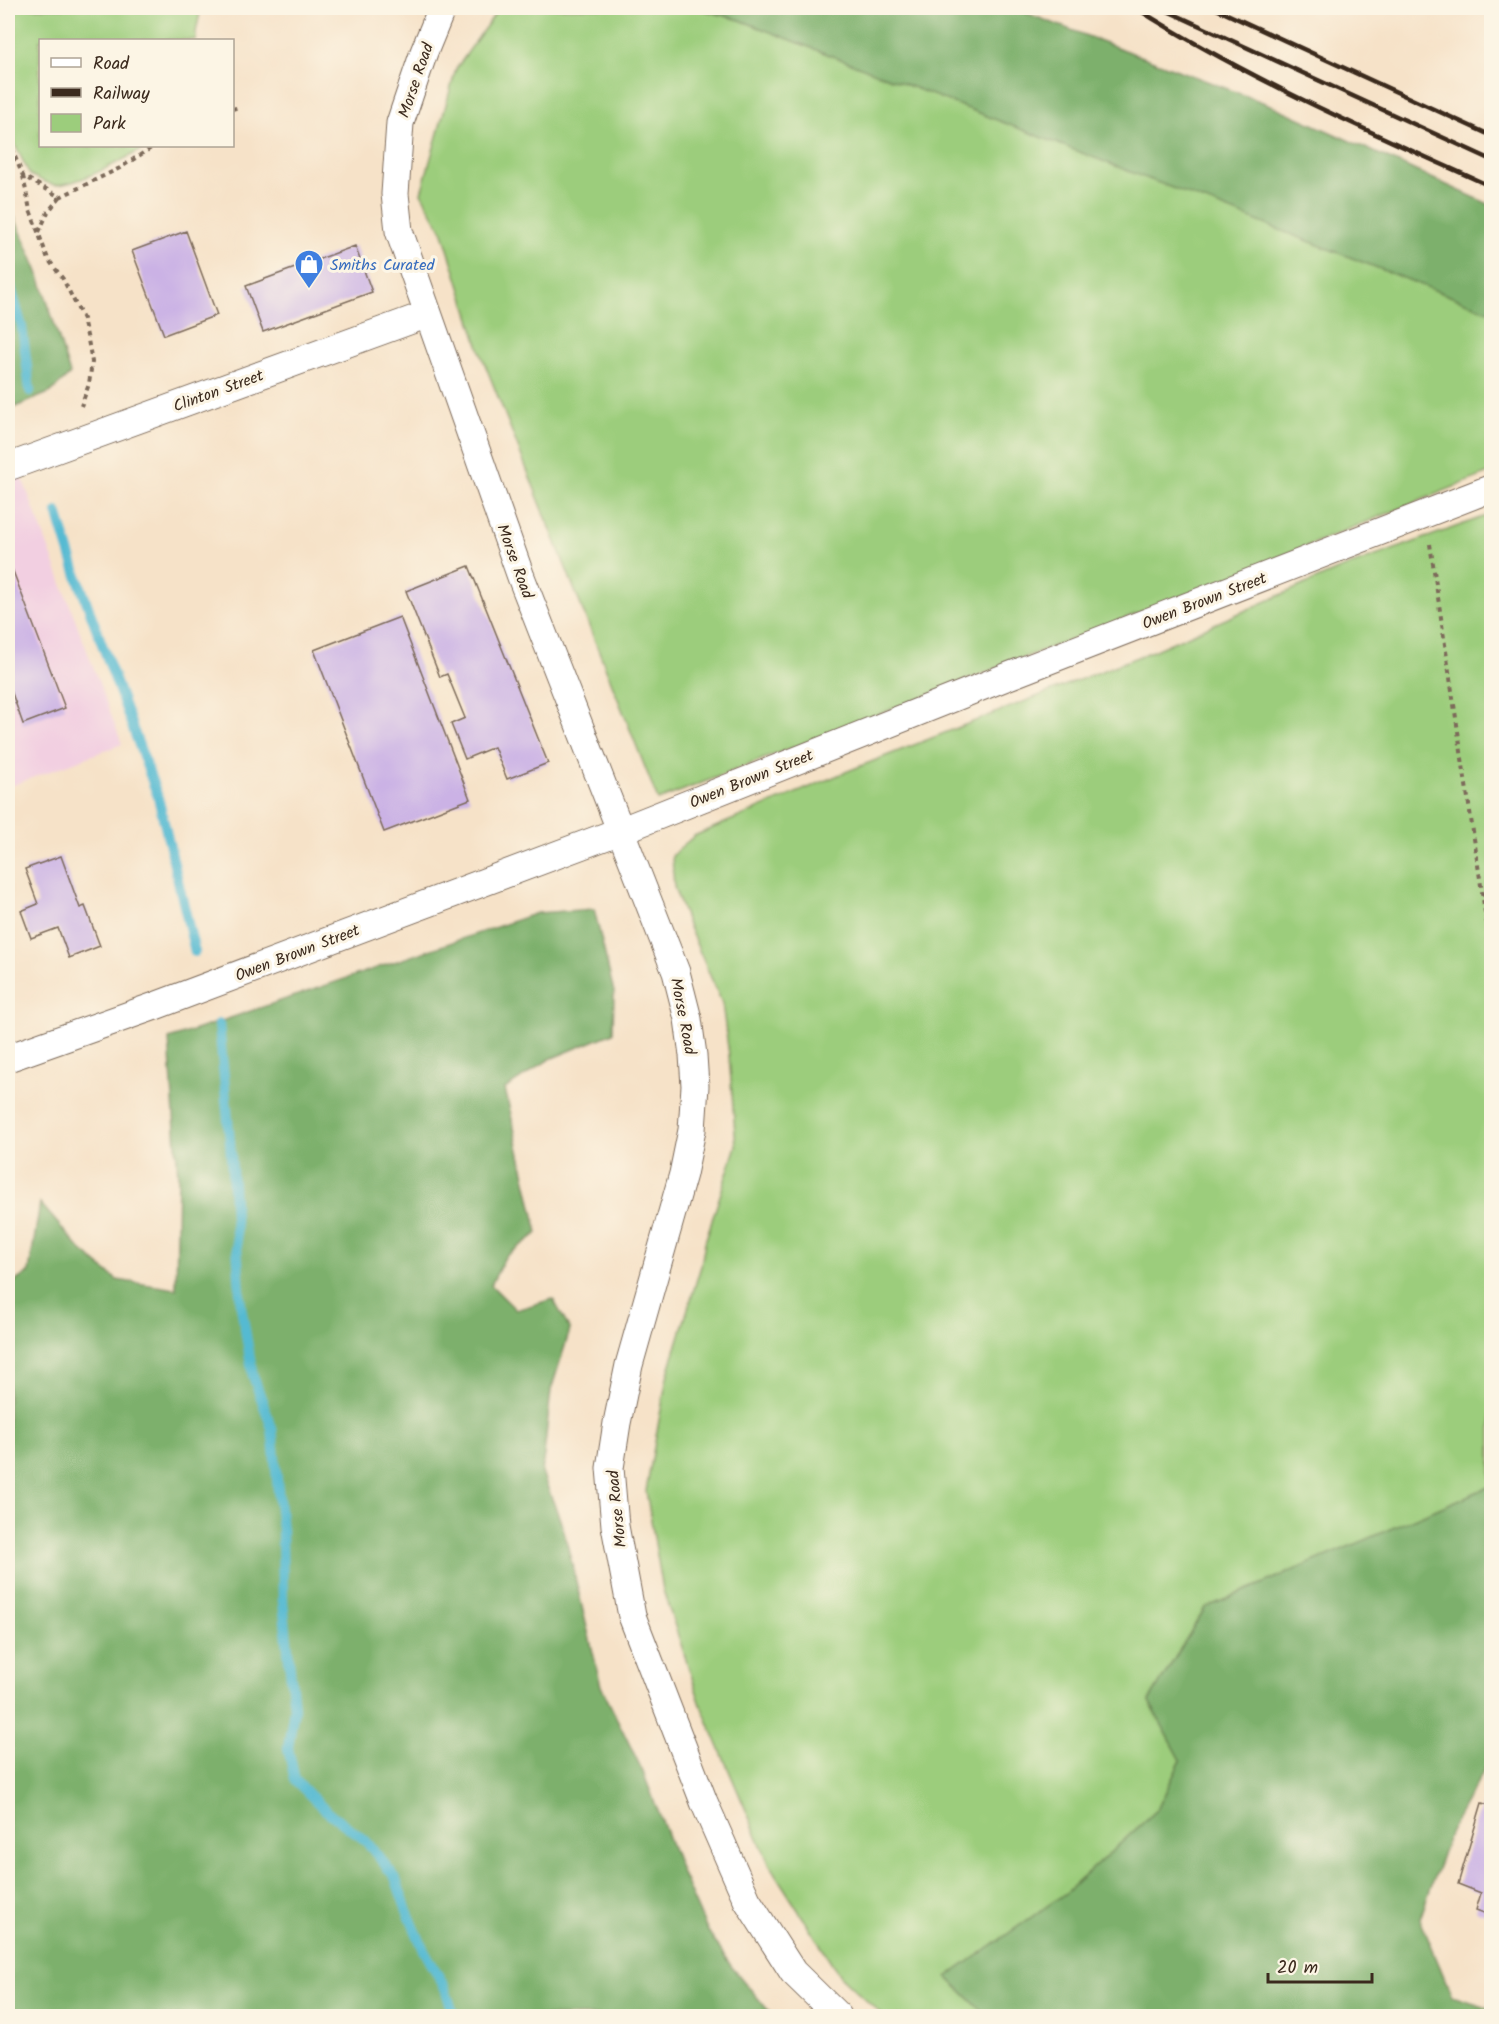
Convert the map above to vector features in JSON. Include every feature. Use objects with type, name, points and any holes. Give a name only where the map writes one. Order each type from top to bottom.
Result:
[{"type":"street","name":"Morse Road","points":[[442,8],[400,123],[394,194],[399,231],[521,577],[676,972],[688,1019],[695,1086],[692,1130],[683,1174],[629,1365],[610,1468],[615,1526],[624,1578],[632,1616],[645,1652],[704,1802],[747,1900],[794,1972],[838,2016]]},
{"type":"street","name":"Clinton Street","points":[[8,467],[428,314]]},
{"type":"street","name":"Owen Brown Street","points":[[8,1058],[155,1006],[620,831],[1006,677],[1491,488]]},
{"type":"path","points":[[234,108],[240,106]]},
{"type":"path","points":[[8,140],[23,176],[25,192],[48,259],[63,279],[83,319],[92,362],[89,384],[64,446]]},
{"type":"path","points":[[39,233],[48,212],[60,197],[120,168],[152,147]]},
{"type":"path","points":[[23,176],[60,197]]},
{"type":"path","points":[[1425,514],[1491,959]]},
{"type":"shaded area","points":[[8,440],[122,744],[8,787]]},
{"type":"green space","points":[[8,8],[201,8],[196,39],[39,39],[39,147],[146,147],[103,170],[66,184],[53,185],[30,175],[8,131]]},
{"type":"green space","points":[[499,8],[696,8],[740,20],[1491,312],[1491,472],[1190,593],[658,800],[481,354],[443,233],[421,193],[456,69]]},
{"type":"green space","points":[[696,8],[1013,8],[1273,106],[1491,205],[1491,312],[740,20]]},
{"type":"green space","points":[[8,202],[38,272],[70,374],[51,392],[8,410]]},
{"type":"green space","points":[[1491,514],[1491,1486],[1205,1608],[1149,1701],[1181,1760],[1157,1810],[1067,1892],[947,1977],[987,2016],[883,2016],[840,1976],[770,1866],[702,1708],[663,1590],[646,1491],[667,1377],[701,1266],[705,1242],[736,1146],[729,1055],[722,1003],[674,887],[672,856],[694,836],[848,771],[1155,650],[1340,569]]},
{"type":"green space","points":[[594,909],[614,992],[613,1033],[550,1059],[505,1089],[538,1233],[505,1257],[491,1285],[516,1310],[553,1299],[570,1330],[551,1390],[542,1473],[563,1527],[601,1686],[643,1772],[683,1876],[706,1928],[731,1966],[773,2016],[8,2016],[8,1286],[29,1272],[40,1203],[81,1250],[117,1280],[176,1289],[178,1176],[169,1039],[537,913]]},
{"type":"green space","points":[[1491,1486],[1491,1758],[1450,1831],[1420,1919],[1452,1996],[1491,2008],[1491,2016],[987,2016],[947,1977],[1067,1892],[1157,1810],[1181,1760],[1149,1701],[1205,1608]]},
{"type":"building","points":[[186,231],[217,315],[164,335],[132,251]]},
{"type":"building","name":"Smiths Curated","points":[[355,246],[372,292],[263,332],[246,286]]},
{"type":"building","points":[[8,558],[65,708],[23,724],[8,682]]},
{"type":"building","points":[[469,566],[548,763],[507,779],[494,747],[465,759],[451,724],[465,718],[447,674],[440,677],[406,591]]},
{"type":"building","points":[[400,617],[470,799],[384,832],[314,650]]},
{"type":"building","points":[[61,856],[80,908],[85,906],[100,946],[69,958],[58,928],[31,938],[21,911],[38,904],[25,869]]},
{"type":"building","points":[[1482,1803],[1492,1806],[1492,1916],[1476,1910],[1481,1893],[1458,1884]]},
{"type":"waterway","points":[[8,278],[22,327],[30,391]]},
{"type":"waterway","points":[[57,512],[77,576],[158,797],[195,952]]},
{"type":"waterway","points":[[219,1024],[241,1306],[253,1376],[272,1428],[282,1531],[283,1601],[294,1708],[288,1748],[295,1780],[324,1809],[365,1840],[395,1877],[423,1948],[445,1988],[454,2016]]},
{"type":"railway","points":[[1136,8],[1178,34],[1266,81],[1492,187]]},
{"type":"railway","points":[[1161,8],[1492,160]]},
{"type":"railway","points":[[1214,8],[1492,136]]},
{"type":"place","name":"Smiths Curated","points":[[309,290]]}]
